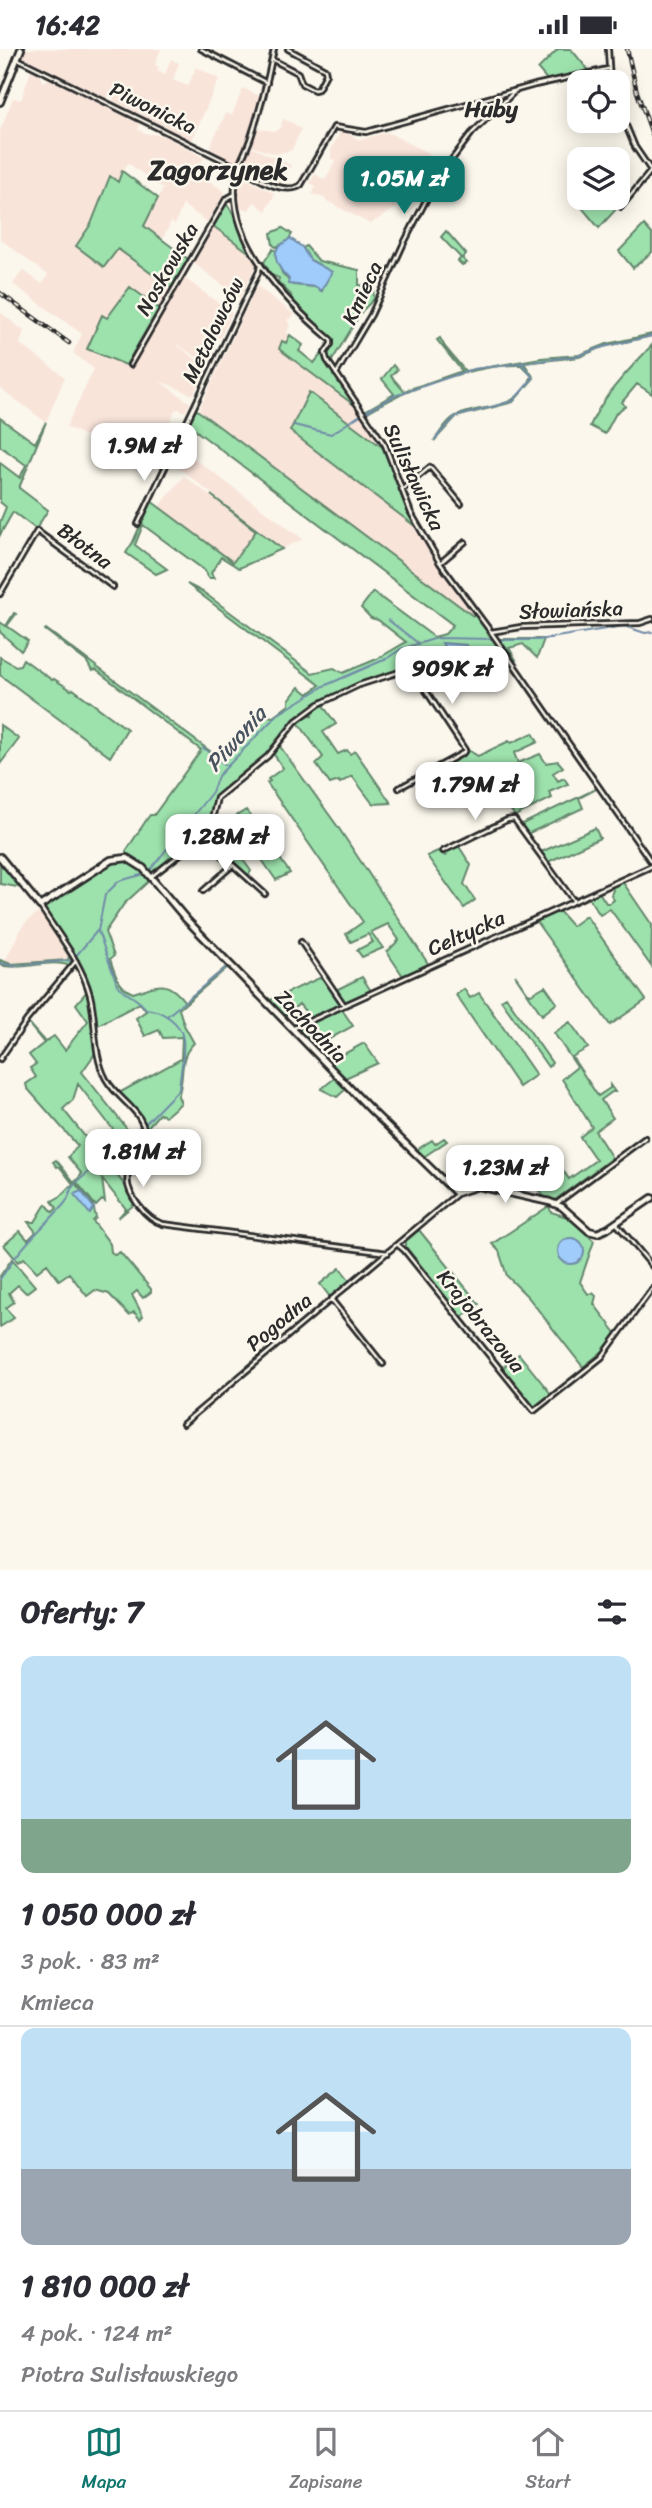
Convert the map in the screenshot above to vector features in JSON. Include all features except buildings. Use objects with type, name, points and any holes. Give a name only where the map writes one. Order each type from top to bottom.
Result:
[{"type":"street","points":[[0,102],[21,49]]},
{"type":"street","points":[[201,49],[268,83]]},
{"type":"street","points":[[239,168],[268,83],[274,49]]},
{"type":"street","points":[[272,59],[298,73],[302,84],[314,90],[318,89],[327,73],[325,69],[288,49]]},
{"type":"street","points":[[607,49],[608,69]]},
{"type":"street","name":"Piwonicka","points":[[17,59],[273,184],[294,189],[301,185],[334,127],[366,132],[535,85],[608,69]]},
{"type":"street","name":"Kmieca","points":[[336,374],[371,315],[394,262],[437,179],[472,133],[515,91]]},
{"type":"street","points":[[629,133],[637,151],[652,172],[630,197]]},
{"type":"street","name":"Sulisławicka","points":[[239,168],[235,181],[238,221],[260,265],[293,305],[331,340],[325,355],[385,445],[414,519],[440,563],[652,864]]},
{"type":"street","name":"Noskowska","points":[[130,365],[226,199],[235,194]]},
{"type":"street","name":"Metalowców","points":[[138,524],[260,265]]},
{"type":"street","points":[[402,490],[430,467],[461,503]]},
{"type":"street","name":"Błotna","points":[[0,594],[37,531],[113,587]]},
{"type":"street","points":[[440,563],[465,542]]},
{"type":"street","name":"Słowiańska","points":[[491,632],[521,627],[640,623],[652,619]]},
{"type":"street","points":[[40,906],[116,858],[131,859],[148,874],[202,837],[212,823],[217,798],[268,756],[300,717],[337,694],[411,667],[448,662],[482,666],[508,656]]},
{"type":"street","points":[[399,788],[465,751],[456,733],[411,667]]},
{"type":"street","points":[[443,851],[513,819],[573,902]]},
{"type":"street","points":[[202,837],[265,894]]},
{"type":"street","points":[[0,857],[40,906],[76,961],[90,994],[96,1043],[103,1072],[111,1086],[135,1110],[144,1129],[145,1149],[130,1170],[128,1184],[135,1199],[152,1219],[159,1223],[388,1253]]},
{"type":"street","name":"Celtycka","points":[[292,1029],[652,864]]},
{"type":"street","points":[[203,891],[233,865]]},
{"type":"street","name":"Zachodnia","points":[[148,874],[174,907],[292,1029],[400,1139],[458,1193]]},
{"type":"street","points":[[301,942],[344,1005]]},
{"type":"street","points":[[0,1059],[27,1020],[76,961]]},
{"type":"street","points":[[556,1204],[645,1138]]},
{"type":"street","points":[[458,1193],[478,1186],[556,1204],[594,1233],[602,1232],[652,1198]]},
{"type":"street","name":"Pogodna","points":[[183,1424],[458,1193]]},
{"type":"street","points":[[616,1223],[651,1263]]},
{"type":"street","points":[[404,1250],[405,1239]]},
{"type":"street","name":"Krajobrazowa","points":[[398,1245],[534,1411],[602,1357],[652,1289]]},
{"type":"street","points":[[331,1300],[383,1364]]},
{"type":"shaded area","points":[[25,49],[161,49],[155,65],[159,67],[157,71],[165,74],[171,59],[179,63],[173,80],[188,86],[196,67],[219,79],[192,140],[113,101],[114,97],[109,95],[107,98],[25,58]]},
{"type":"shaded area","points":[[31,70],[41,75],[44,82],[49,79],[140,124],[138,129],[144,133],[165,136],[204,158],[195,171],[225,192],[207,222],[183,205],[175,224],[171,222],[162,240],[144,226],[163,189],[128,163],[118,182],[111,177],[91,225],[76,246],[103,267],[118,248],[171,288],[159,308],[130,287],[107,318],[101,315],[88,349],[130,367],[183,277],[232,313],[220,338],[212,335],[203,361],[173,342],[206,367],[193,395],[160,381],[190,403],[185,412],[175,410],[169,424],[171,427],[153,467],[66,427],[94,369],[73,353],[82,334],[13,284],[23,270],[42,284],[48,275],[0,239],[0,131],[13,98],[21,100]]},
{"type":"shaded area","points":[[243,88],[262,97],[243,156],[236,162],[209,149],[226,113],[232,115]]},
{"type":"shaded area","points":[[283,119],[301,129],[292,150],[276,154],[250,146],[258,129],[275,131],[280,128]]},
{"type":"shaded area","points":[[341,130],[360,140],[387,132],[430,154],[405,202],[370,224],[312,194],[316,186],[310,183],[315,174],[325,180],[335,161],[331,158],[331,150]]},
{"type":"shaded area","points":[[251,147],[291,165],[281,183],[247,167],[244,162]]},
{"type":"shaded area","points":[[246,179],[275,194],[266,211],[254,202],[249,210],[238,207],[238,187],[241,181]]},
{"type":"shaded area","points":[[213,226],[250,253],[257,263],[240,298],[192,262]]},
{"type":"shaded area","points":[[257,286],[295,315],[287,320],[290,325],[287,332],[290,335],[286,344],[279,349],[358,408],[376,433],[373,440],[309,392],[290,431],[416,527],[442,570],[476,614],[473,617],[199,410]]},
{"type":"shaded area","points":[[0,312],[24,331],[20,344],[65,377],[46,422],[0,388]]},
{"type":"shaded area","points":[[180,448],[303,539],[282,549],[175,465]]},
{"type":"shaded area","points":[[184,476],[257,531],[233,563],[159,507]]},
{"type":"shaded area","points":[[37,913],[41,914],[54,932],[69,959],[4,963],[23,925]]},
{"type":"green space","points":[[558,49],[571,49],[588,70],[567,70],[567,76],[548,81],[538,69]]},
{"type":"green space","points":[[511,94],[486,118],[479,111],[487,101]]},
{"type":"green space","points":[[122,171],[158,198],[144,226],[188,259],[171,288],[118,249],[104,267],[76,246],[91,224],[110,176],[118,182]]},
{"type":"green space","points":[[226,204],[233,214],[250,253],[213,226]]},
{"type":"green space","points":[[584,210],[615,210],[599,228]]},
{"type":"green space","points":[[644,225],[652,234],[652,252],[633,268],[619,251]]},
{"type":"green space","points":[[283,228],[292,234],[287,242],[276,247],[273,245],[271,233]]},
{"type":"green space","points":[[446,231],[466,254],[462,258],[467,263],[462,265],[458,261],[461,258],[441,237]]},
{"type":"green space","points":[[306,246],[319,261],[359,270],[359,285],[373,286],[374,299],[362,311],[330,364],[326,354],[333,340],[292,302],[291,295],[278,282],[279,278],[271,275],[264,262],[273,249],[276,251],[282,273],[293,285],[316,287],[322,291],[328,277],[318,264],[310,260],[303,248]]},
{"type":"green space","points":[[130,287],[159,308],[126,365],[87,349],[102,315],[107,318]]},
{"type":"green space","points":[[652,334],[603,347],[579,357],[524,363],[534,378],[526,387],[532,376],[521,365],[503,366],[462,373],[420,387],[366,413],[365,411],[394,394],[382,379],[393,365],[397,370],[391,376],[404,391],[462,371],[437,340],[440,338],[465,371],[541,358],[579,355],[607,344]]},
{"type":"green space","points":[[290,335],[303,345],[299,351],[314,363],[324,351],[328,364],[358,408],[279,349],[282,341],[286,343]]},
{"type":"green space","points":[[652,345],[652,394],[637,384],[622,402],[625,406],[616,413],[605,434],[590,426],[609,393]]},
{"type":"green space","points":[[523,391],[513,402],[456,417],[434,441],[446,424],[456,416],[499,405]]},
{"type":"green space","points":[[309,392],[386,450],[403,500],[416,527],[290,431]]},
{"type":"green space","points":[[197,410],[473,616],[476,614],[495,639],[544,639],[537,658],[523,644],[509,648],[516,660],[513,661],[508,654],[481,664],[453,660],[417,664],[320,701],[295,719],[264,758],[217,796],[205,833],[152,874],[140,862],[126,854],[126,851],[147,819],[154,815],[201,750],[96,670],[92,671],[87,662],[46,629],[218,757],[262,715],[273,717],[289,705],[289,700],[299,687],[308,694],[320,685],[187,584],[203,592],[312,673],[334,668],[343,673],[377,659],[406,642],[361,608],[373,592],[434,637],[445,634],[453,625],[187,424],[193,411]]},
{"type":"green space","points":[[0,418],[35,443],[46,422],[19,488],[48,510],[36,529],[13,512],[0,535],[0,522],[6,507],[0,502],[0,463],[20,478],[26,465],[0,446]]},
{"type":"green space","points":[[211,495],[282,549],[239,568],[221,557],[211,573],[214,578],[209,578],[204,570],[143,525],[135,545],[167,569],[156,574],[126,553],[151,501],[233,562],[256,531]]},
{"type":"green space","points":[[14,613],[16,614],[7,626],[28,641],[21,651],[0,632],[0,622],[6,626]]},
{"type":"green space","points":[[0,657],[16,666],[20,665],[23,659],[52,680],[73,689],[127,729],[110,757],[0,675]]},
{"type":"green space","points":[[322,704],[336,724],[323,732],[338,754],[347,750],[350,754],[355,751],[391,803],[373,804],[352,776],[340,783],[330,784],[316,764],[323,757],[297,721],[308,713],[312,716],[312,711]]},
{"type":"green space","points":[[0,725],[19,739],[0,764]]},
{"type":"green space","points":[[533,733],[538,742],[514,753],[518,763],[540,754],[546,763],[558,761],[563,767],[553,773],[558,781],[564,778],[568,784],[549,792],[552,798],[515,816],[485,775],[458,793],[440,768],[468,750],[478,756]]},
{"type":"green space","points":[[279,745],[338,827],[429,965],[403,976],[387,952],[399,940],[388,924],[371,932],[383,948],[362,957],[357,950],[373,942],[368,934],[351,942],[346,934],[363,922],[267,783],[270,781],[268,779],[283,768],[273,753]]},
{"type":"green space","points":[[598,788],[579,798],[583,808],[527,834],[520,825]]},
{"type":"green space","points":[[246,810],[290,873],[276,880],[233,818]]},
{"type":"green space","points":[[595,828],[600,838],[548,862],[541,852]]},
{"type":"green space","points":[[458,845],[471,865],[464,884],[475,900],[464,908],[427,856],[440,850],[445,856],[447,851]]},
{"type":"green space","points":[[236,850],[251,871],[248,876],[228,857]]},
{"type":"green space","points":[[118,859],[132,863],[150,880],[124,904],[105,932],[114,956],[110,959],[124,987],[133,993],[156,986],[167,986],[185,1002],[228,967],[179,1009],[194,1043],[185,1055],[178,1096],[181,1103],[166,1116],[159,1114],[146,1129],[136,1109],[119,1093],[181,1059],[182,1037],[163,1038],[159,1030],[145,1036],[136,1018],[146,1011],[140,1003],[96,1026],[84,978],[44,907]]},
{"type":"green space","points":[[0,861],[23,888],[0,884]]},
{"type":"green space","points":[[622,881],[652,925],[651,966],[610,909],[600,915],[588,897],[599,892],[606,903],[610,903],[614,900],[611,886]]},
{"type":"green space","points":[[558,910],[572,926],[586,916],[646,1000],[610,1025],[535,920]]},
{"type":"green space","points":[[64,948],[67,948],[73,959],[70,966],[54,963],[17,967],[0,965],[0,960],[11,964],[68,960],[69,956]]},
{"type":"green space","points":[[515,975],[528,993],[545,986],[557,1003],[542,1015]]},
{"type":"green space","points":[[324,976],[342,1004],[311,1018],[299,1004],[283,1018],[268,1001]]},
{"type":"green space","points":[[362,977],[371,991],[345,1003],[336,990]]},
{"type":"green space","points":[[464,989],[470,998],[479,993],[536,1075],[519,1087],[456,995]]},
{"type":"green space","points":[[87,991],[96,1052],[82,1072],[131,1134],[141,1126],[142,1148],[128,1180],[136,1203],[118,1218],[126,1209],[102,1179],[105,1202],[102,1200],[96,1206],[76,1181],[82,1174],[68,1157],[78,1146],[26,1084],[36,1077],[30,1068],[36,1064],[29,1055],[44,1043],[27,1022],[45,1042],[54,1036],[65,1050],[88,1021],[76,1004]],"holes":[[[78,1084],[122,1141],[102,1158],[63,1109],[73,1100]],[[124,1143],[135,1158],[127,1171],[124,1184],[106,1162],[115,1153],[113,1151]]]},
{"type":"green space","points":[[506,997],[552,1063],[548,1067],[501,1000]]},
{"type":"green space","points":[[341,1008],[353,1026],[313,1048],[296,1030]]},
{"type":"green space","points":[[570,1022],[588,1048],[572,1057],[598,1096],[610,1088],[610,1085],[615,1092],[601,1100],[613,1118],[595,1131],[612,1158],[555,1200],[544,1197],[524,1168],[549,1150],[569,1179],[596,1160],[580,1137],[592,1127],[562,1079],[577,1067],[554,1033]]},
{"type":"green space","points":[[364,1043],[378,1063],[343,1079],[329,1062]]},
{"type":"green space","points":[[336,1077],[347,1088],[337,1097],[321,1089]]},
{"type":"green space","points":[[444,1138],[447,1141],[425,1156],[425,1160],[412,1149],[418,1149],[432,1140],[435,1144]]},
{"type":"green space","points":[[56,1160],[93,1205],[96,1218],[93,1221],[110,1244],[111,1252],[115,1255],[120,1252],[151,1289],[143,1298],[137,1291],[132,1295],[143,1316],[140,1319],[134,1312],[129,1315],[109,1294],[95,1290],[87,1296],[69,1273],[59,1280],[47,1264],[37,1272],[24,1258],[18,1262],[4,1245],[20,1231],[28,1240],[36,1232],[28,1222],[35,1222],[46,1204],[53,1212],[57,1208],[52,1201],[73,1184],[53,1162]]},
{"type":"green space","points":[[549,1206],[551,1212],[570,1218],[594,1241],[580,1282],[588,1294],[593,1293],[596,1296],[594,1304],[616,1333],[603,1351],[583,1367],[528,1297],[507,1276],[499,1251],[492,1244]]},
{"type":"green space","points":[[419,1230],[479,1304],[462,1317],[406,1247],[406,1241]]},
{"type":"green space","points":[[12,1259],[35,1286],[26,1293],[18,1285],[9,1293],[14,1302],[6,1308],[14,1318],[0,1327],[0,1276]]},
{"type":"green space","points":[[340,1268],[351,1282],[331,1298],[320,1284]]},
{"type":"green space","points":[[519,1354],[551,1394],[536,1406],[533,1406],[502,1368]]},
{"type":"water","points":[[290,238],[302,247],[310,260],[332,272],[321,291],[316,287],[288,284],[289,279],[278,265],[276,253],[278,247]]},
{"type":"water","points":[[442,643],[466,645],[468,658],[449,655]]},
{"type":"water","points":[[81,1191],[94,1208],[90,1214],[74,1194]]},
{"type":"water","points":[[571,1238],[580,1242],[584,1251],[580,1260],[571,1264],[562,1260],[558,1251],[562,1242]]},
{"type":"waterway","points":[[365,412],[394,396],[473,369],[578,356],[603,347],[652,336]]},
{"type":"waterway","points":[[435,439],[455,417],[513,401],[533,378],[522,364]]},
{"type":"waterway","points":[[294,425],[331,434],[362,414]]},
{"type":"waterway","points":[[388,620],[418,643]]},
{"type":"waterway","name":"Piwonia","points":[[498,640],[538,640],[624,626],[645,633],[652,632]]},
{"type":"waterway","name":"Piwonia","points":[[144,1125],[179,1089],[183,1039],[174,1022],[158,1012],[146,1009],[117,984],[98,931],[105,895],[119,881],[141,875],[151,869],[212,792],[218,776],[277,715],[324,686],[386,659],[401,649],[437,638],[494,639]]},
{"type":"waterway","points":[[203,748],[227,766]]},
{"type":"waterway","points":[[75,957],[97,931]]},
{"type":"waterway","points":[[0,963],[14,966],[73,960]]},
{"type":"waterway","points":[[167,1016],[228,966]]},
{"type":"waterway","name":"Piwonia","points":[[77,1182],[142,1127]]},
{"type":"waterway","name":"Piwonia","points":[[15,1258],[65,1203],[75,1184]]},
{"type":"waterway","name":"Piwonia","points":[[0,1279],[13,1261]]},
{"type":"railway","points":[[627,49],[637,92],[652,134]]},
{"type":"railway","points":[[0,293],[69,343]]},
{"type":"district","name":"Huby","points":[[491,109]]},
{"type":"district","name":"Zagorzynek","points":[[218,169]]}]
